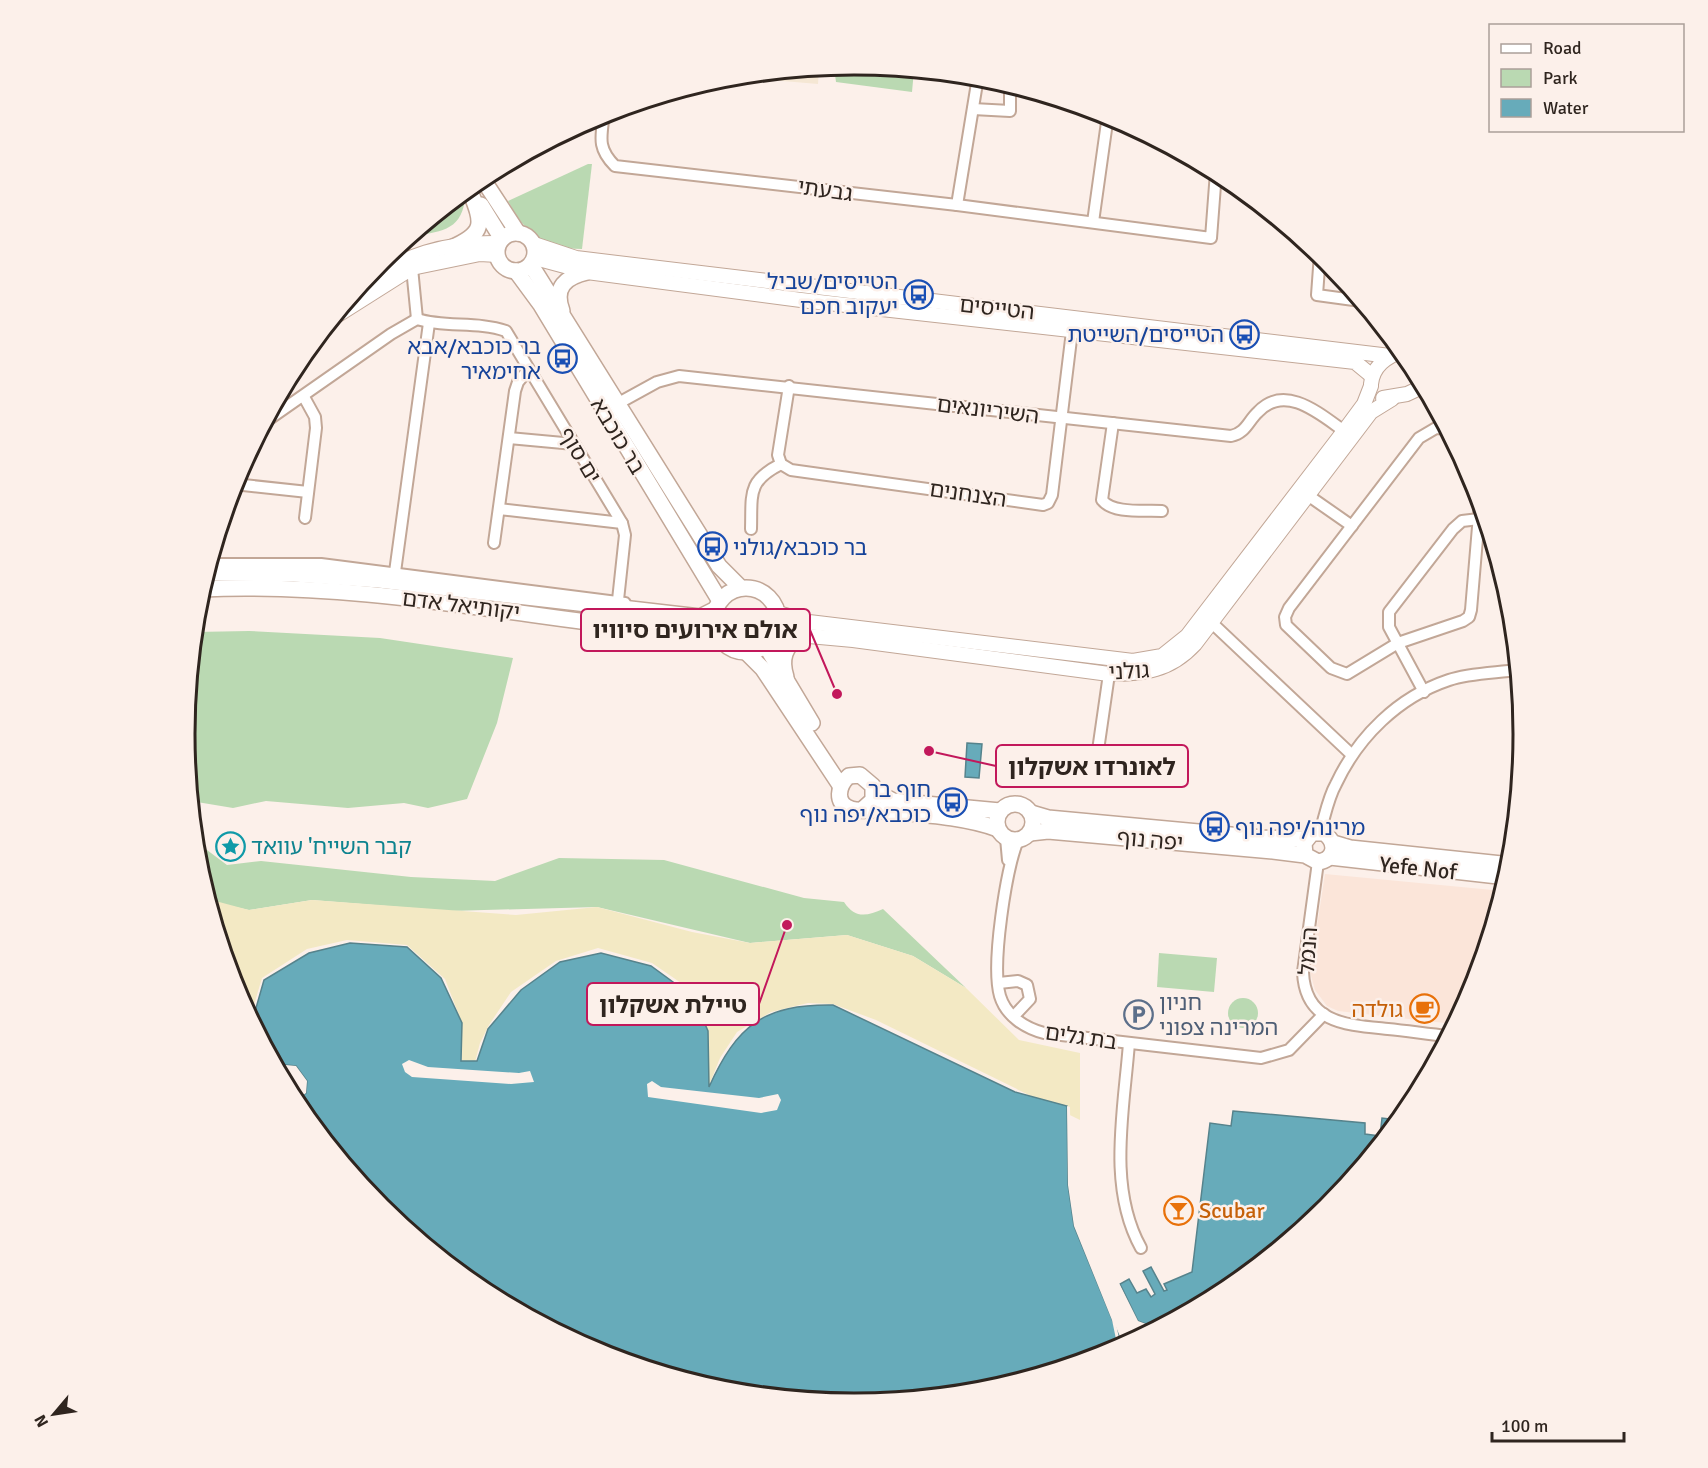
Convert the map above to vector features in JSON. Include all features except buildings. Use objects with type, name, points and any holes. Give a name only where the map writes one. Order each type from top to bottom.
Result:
[{"type":"main road","points":[[487,186],[518,233]]},
{"type":"main road","points":[[473,196],[499,246],[504,266],[529,260],[529,237],[518,233],[510,234],[499,246]]},
{"type":"main road","points":[[451,248],[468,241],[478,230],[480,222],[472,197]]},
{"type":"main road","name":"בר כוכבא","points":[[529,260],[568,327],[719,566],[741,588]]},
{"type":"main road","name":"בר כוכבא","points":[[529,260],[541,305],[718,605]]},
{"type":"main road","points":[[568,327],[559,302],[558,291],[566,278],[587,272]]},
{"type":"main road","name":"יקותיאל אדם","points":[[215,573],[294,574],[379,580],[700,617],[718,605]]},
{"type":"main road","points":[[741,588],[755,589],[764,593],[771,599],[778,613],[776,633],[766,646],[747,653],[733,650],[719,637],[714,624],[718,605],[728,593],[741,588]]},
{"type":"main road","name":"יקותיאל אדם","points":[[211,590],[280,589],[346,593],[719,637]]},
{"type":"main road","points":[[792,691],[783,659],[788,646],[800,635]]},
{"type":"main road","points":[[747,653],[763,669],[840,785],[839,795],[843,804],[850,809],[863,809],[873,800],[874,791],[870,781],[855,775],[833,757],[766,646]]},
{"type":"main road","points":[[840,785],[849,776],[855,775]]},
{"type":"main road","points":[[874,791],[881,796],[900,802],[1000,811],[1013,835],[1034,823],[1031,813]]},
{"type":"main road","name":"יפה נוף","points":[[1000,811],[1016,804],[1025,806],[1031,813],[1048,818],[1263,838],[1305,839],[1312,833],[1320,832],[1328,836],[1322,854]]},
{"type":"main road","name":"יפה נוף","points":[[863,809],[980,824],[1013,835],[1048,831],[1322,854],[1350,848],[1500,864]]},
{"type":"main road","points":[[1305,839],[1303,847],[1322,854]]},
{"type":"main road","name":"Yefe Nof","points":[[1322,854],[1497,877]]},
{"type":"street","points":[[957,205],[976,87]]},
{"type":"street","points":[[973,109],[1010,111],[1010,94]]},
{"type":"street","name":"גבעתי","points":[[602,125],[600,141],[604,155],[615,166],[957,205],[1211,238],[1215,183]]},
{"type":"street","points":[[1093,222],[1107,125]]},
{"type":"street","points":[[387,269],[407,257],[451,248],[499,246]]},
{"type":"street","points":[[355,304],[412,268],[480,254],[499,246]]},
{"type":"street","name":"הטייסים","points":[[529,260],[576,258],[1355,362],[1383,398],[1392,399]]},
{"type":"street","name":"הטייסים","points":[[529,260],[587,272],[801,300],[1391,353]]},
{"type":"street","points":[[1319,267],[1317,295],[1349,299]]},
{"type":"street","points":[[412,268],[417,319]]},
{"type":"street","points":[[278,414],[391,334],[417,319],[429,323],[395,572]]},
{"type":"street","name":"ים סוף","points":[[429,323],[494,327],[506,331],[622,523],[625,535],[618,600]]},
{"type":"street","name":"הצנחנים","points":[[782,464],[791,470],[1042,505],[1048,503],[1052,495],[1073,323]]},
{"type":"street","name":"גולני","points":[[778,613],[809,622],[922,637],[1086,657],[1148,660],[1176,648],[1187,636],[1364,404],[1383,360],[1393,355]]},
{"type":"street","points":[[494,543],[518,382],[528,370]]},
{"type":"street","name":"השיריונאים","points":[[617,404],[657,382],[679,376],[789,386],[1061,419],[1231,436],[1245,429],[1257,412],[1268,403],[1282,399],[1311,408],[1344,431]]},
{"type":"street","points":[[751,529],[752,493],[757,480],[782,464],[778,455],[789,386]]},
{"type":"street","name":"גולני","points":[[776,633],[853,640],[1109,674],[1140,674],[1170,665],[1187,653],[1212,623],[1310,496],[1371,412],[1392,399],[1415,390]]},
{"type":"street","points":[[304,397],[315,417],[316,428],[305,518]]},
{"type":"street","points":[[1113,423],[1102,500],[1107,506],[1116,508],[1162,511]]},
{"type":"street","points":[[1437,428],[1419,438],[1285,617],[1291,632],[1331,668],[1347,674],[1398,643],[1457,624],[1469,617],[1479,524]]},
{"type":"street","points":[[510,438],[574,444]]},
{"type":"street","points":[[244,485],[308,492]]},
{"type":"street","points":[[1310,496],[1352,526]]},
{"type":"street","points":[[500,509],[622,523]]},
{"type":"street","points":[[1424,692],[1389,627],[1389,612],[1453,529],[1462,521],[1477,519]]},
{"type":"street","points":[[217,564],[321,564],[395,572],[618,600],[647,612]]},
{"type":"street","points":[[1212,623],[1351,754]]},
{"type":"street","points":[[1320,832],[1334,786],[1351,754],[1382,719],[1424,692],[1449,680],[1510,671]]},
{"type":"street","points":[[1095,777],[1109,674]]},
{"type":"street","name":"בת גלים","points":[[1013,835],[997,966],[1000,996],[1026,1028],[1044,1033],[1261,1058],[1284,1054],[1297,1044],[1324,1014]]},
{"type":"street","name":"הנמל","points":[[1322,854],[1304,980],[1310,998],[1324,1014]]},
{"type":"street","points":[[999,983],[1018,981],[1027,985],[1030,999],[1014,1016]]},
{"type":"street","points":[[1324,1014],[1347,1025],[1440,1035]]},
{"type":"street","points":[[1129,1043],[1121,1157],[1122,1192],[1125,1214],[1141,1248]]},
{"type":"shaded area","points":[[819,76],[818,84],[774,80]]},
{"type":"shaded area","points":[[1325,874],[1494,890],[1478,946],[1446,1023],[1338,1011],[1327,1006],[1315,990],[1310,972]]},
{"type":"green space","points":[[835,75],[913,78],[912,92],[836,82]]},
{"type":"green space","points":[[592,164],[582,249],[546,243],[529,231],[508,201]]},
{"type":"green space","points":[[464,203],[458,219],[439,231],[424,235]]},
{"type":"green space","points":[[249,631],[380,638],[513,658],[497,723],[467,799],[428,808],[404,803],[348,808],[266,801],[233,808],[199,802],[196,777],[196,691],[204,632]]},
{"type":"green space","points":[[206,849],[227,865],[261,861],[411,877],[495,881],[559,858],[664,860],[804,898],[844,902],[857,914],[862,915],[883,909],[966,988],[913,956],[847,935],[750,943],[597,907],[450,911],[312,900],[249,910],[217,903]]},
{"type":"green space","points":[[1159,953],[1217,958],[1214,992],[1157,987]]},
{"type":"green space","points":[[1243,998],[1253,1003],[1258,1013],[1253,1023],[1243,1028],[1233,1023],[1228,1013],[1233,1003]]},
{"type":"sand","points":[[312,900],[516,915],[597,907],[692,932],[750,943],[847,935],[913,956],[966,988],[1019,1040],[1080,1053],[1080,1120],[876,1020],[833,1004],[808,1003],[771,1012],[737,1032],[720,1058],[708,1088],[708,1031],[697,994],[652,963],[598,948],[556,961],[511,992],[489,1025],[480,1043],[475,1062],[462,1062],[460,1018],[445,979],[407,945],[347,940],[307,949],[262,978],[254,1005],[230,946],[216,901],[249,910]]},
{"type":"water","points":[[967,743],[982,744],[979,778],[965,777]]},
{"type":"water","points":[[350,943],[407,947],[441,978],[462,1023],[461,1061],[477,1061],[488,1029],[521,990],[560,962],[601,953],[651,966],[688,993],[697,1006],[708,1031],[709,1087],[730,1048],[756,1022],[788,1009],[833,1005],[1015,1092],[1067,1106],[1068,1185],[1074,1226],[1119,1337],[1025,1371],[983,1380],[897,1392],[854,1393],[811,1392],[768,1387],[683,1371],[602,1343],[563,1325],[524,1305],[488,1282],[419,1229],[359,1169],[306,1100],[303,1095],[306,1093],[307,1081],[296,1066],[284,1065],[256,1009],[264,980],[309,953]]},
{"type":"water","points":[[1233,1111],[1365,1123],[1365,1134],[1377,1136],[1320,1200],[1255,1257],[1184,1305],[1146,1324],[1138,1321],[1120,1284],[1129,1279],[1137,1293],[1146,1289],[1151,1297],[1155,1294],[1143,1271],[1151,1267],[1164,1291],[1167,1290],[1164,1284],[1192,1272],[1210,1123],[1231,1126]]},
{"type":"water","points":[[1382,1118],[1389,1119],[1381,1130]]},
{"type":"pier","points":[[409,1060],[428,1067],[519,1073],[530,1071],[534,1082],[511,1084],[412,1077],[405,1072],[402,1064]]},
{"type":"pier","points":[[284,1065],[296,1066],[307,1081],[306,1093],[303,1095],[304,1082],[295,1069],[286,1068]]},
{"type":"pier","points":[[652,1081],[661,1087],[759,1098],[778,1094],[781,1100],[777,1110],[761,1113],[648,1097],[647,1084]]},
{"type":"pier","points":[[1067,1106],[1070,1107],[1071,1185],[1077,1226],[1115,1319],[1119,1337],[1116,1338],[1112,1320],[1074,1226],[1068,1185]]},
{"type":"pier","points":[[1118,1281],[1138,1321],[1146,1324],[1142,1326],[1136,1323],[1117,1285]]},
{"type":"place","name":"הטייסים/שביל יעקוב חכם","points":[[919,294]]},
{"type":"place","name":"הטייסים/השייטת","points":[[1245,334]]},
{"type":"place","name":"בר כוכבא/אבא אחימאיר","points":[[562,359]]},
{"type":"place","name":"בר כוכבא/גולני","points":[[712,547]]},
{"type":"place","name":"אולם אירועים סיוויו","points":[[837,694]]},
{"type":"place","name":"לאונרדו אשקלון","points":[[929,751]]},
{"type":"place","name":"חוף בר כוכבא/יפה נוף","points":[[952,802]]},
{"type":"place","name":"מרינה/יפה נוף","points":[[1214,827]]},
{"type":"place","name":"קבר השייח' עוואד","points":[[230,846]]},
{"type":"place","name":"טיילת אשקלון","points":[[787,925]]},
{"type":"place","name":"גולדה","points":[[1424,1009]]},
{"type":"place","name":"חניון המרינה צפוני","points":[[1138,1015]]},
{"type":"place","name":"Scubar","points":[[1178,1210]]}]
